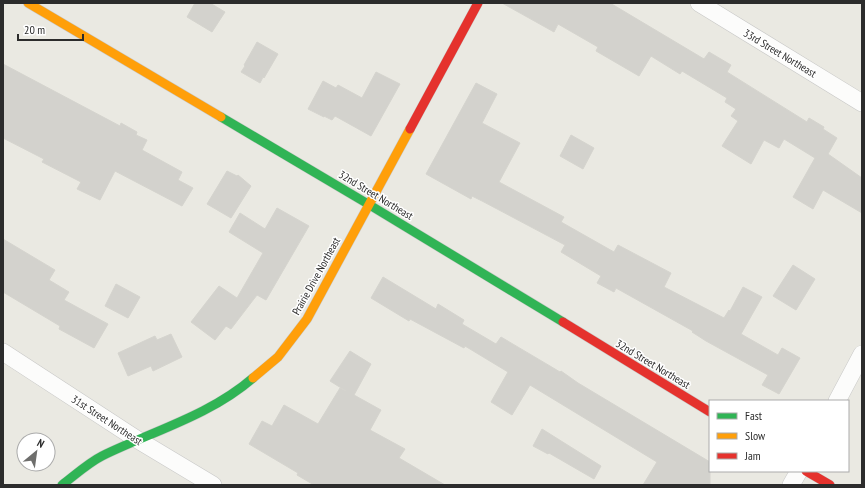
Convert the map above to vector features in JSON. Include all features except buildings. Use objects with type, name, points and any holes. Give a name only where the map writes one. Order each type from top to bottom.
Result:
[{"type":"main road","name":"32nd Street Northeast","points":[[28,3],[368,204],[709,411]]},
{"type":"main road","name":"Prairie Drive Northeast","points":[[62,485],[100,457],[183,422],[221,402],[250,381],[278,357],[307,319],[478,3]]},
{"type":"main road","points":[[808,472],[830,485]]},
{"type":"street","name":"33rd Street Northeast","points":[[699,3],[862,103]]},
{"type":"street","name":"31st Street Northeast","points":[[3,352],[138,440],[213,485]]},
{"type":"street","points":[[838,400],[862,354]]},
{"type":"street","points":[[791,485],[798,472]]},
{"type":"traffic: fast","points":[[221,117],[563,322]]},
{"type":"traffic: fast","points":[[62,485],[86,466],[102,456],[199,413],[218,403],[253,378]]},
{"type":"traffic: slow","points":[[28,3],[221,117]]},
{"type":"traffic: slow","points":[[253,378],[278,357],[307,319],[410,129]]},
{"type":"traffic: jam","points":[[410,129],[478,3]]},
{"type":"traffic: jam","points":[[563,322],[709,411]]},
{"type":"traffic: jam","points":[[808,472],[830,485]]}]
